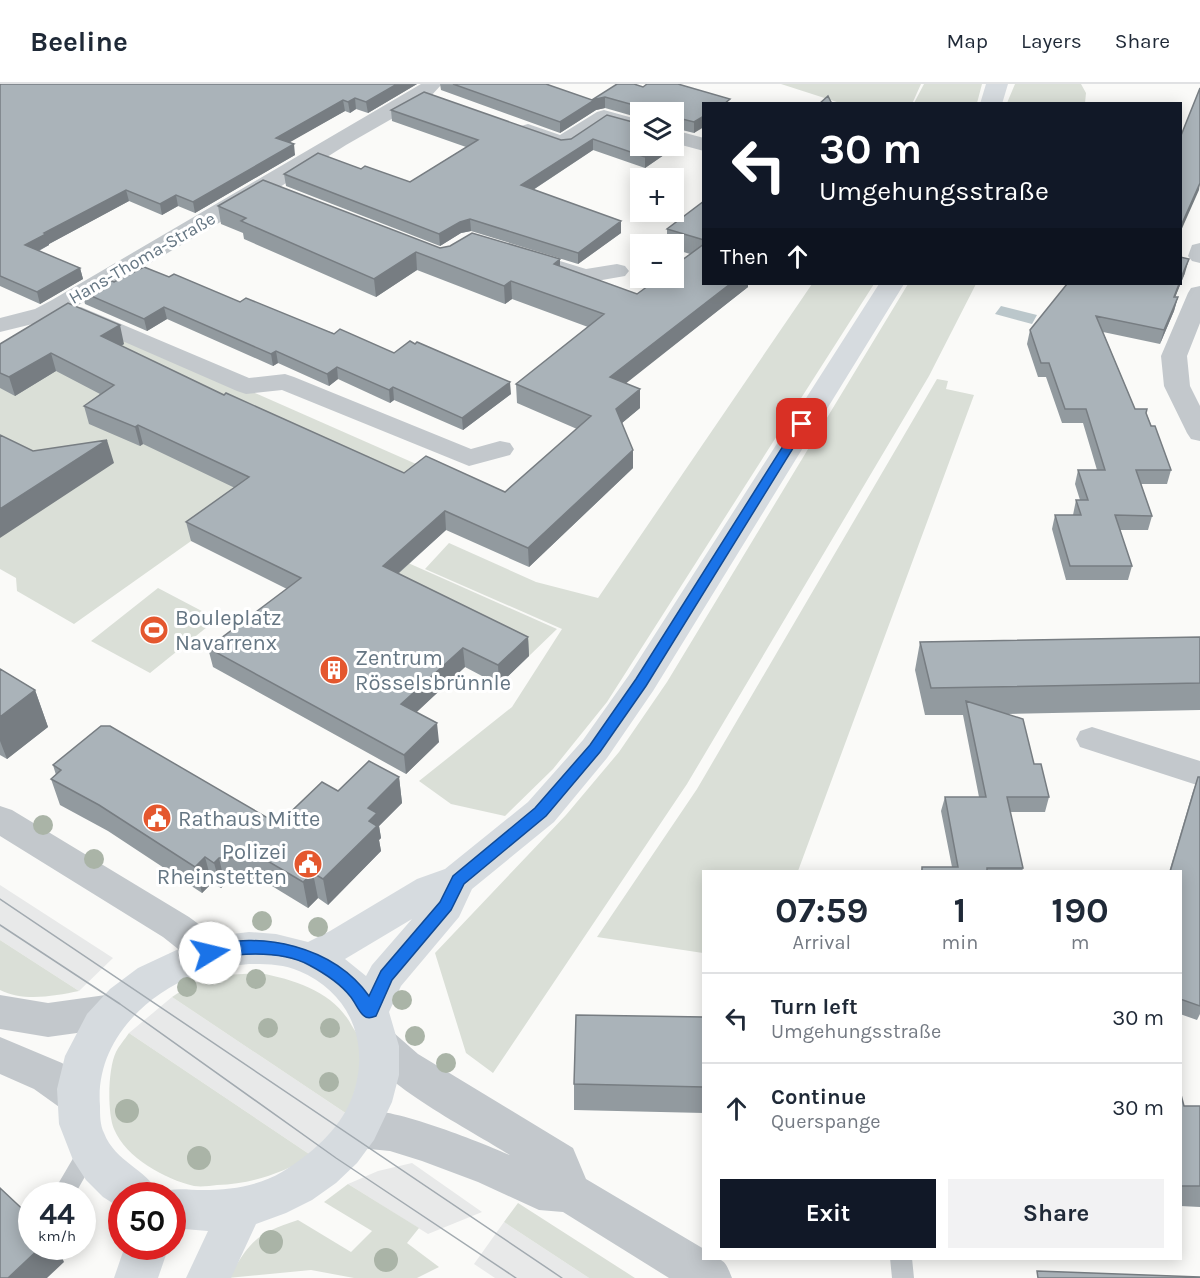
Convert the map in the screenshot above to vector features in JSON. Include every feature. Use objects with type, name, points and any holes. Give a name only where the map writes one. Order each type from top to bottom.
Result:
[{"type":"main road","points":[[992,102],[997,84]]},
{"type":"main road","points":[[311,958],[344,942],[430,889],[458,880],[541,812],[595,749],[641,683],[890,285]]},
{"type":"main road","points":[[186,1209],[217,1211],[269,1200],[293,1189],[336,1158],[359,1129],[378,1087],[381,1065],[375,1028],[386,976],[446,906],[458,880]]},
{"type":"main road","points":[[117,1182],[89,1150],[82,1133],[77,1096],[80,1074],[87,1051],[98,1030],[113,1011],[152,977],[190,959],[210,953],[236,948],[287,951],[311,958],[335,972],[348,983],[375,1028]]},
{"type":"main road","points":[[208,1278],[242,1207]]},
{"type":"main road","points":[[136,1278],[142,1260]]},
{"type":"street","name":"Hans-Thoma-Straße","points":[[0,325],[44,314],[61,305],[264,187],[338,140],[433,92]]},
{"type":"street","points":[[509,123],[562,143],[604,116],[630,124]]},
{"type":"street","points":[[684,139],[702,144]]},
{"type":"street","points":[[264,187],[286,196]]},
{"type":"street","points":[[1200,250],[1200,256]]},
{"type":"street","points":[[531,259],[585,276],[617,271]]},
{"type":"street","points":[[1200,293],[1174,356],[1177,386],[1200,434]]},
{"type":"street","points":[[61,305],[246,386],[285,382],[470,458],[500,449]]},
{"type":"street","points":[[1092,739],[1200,774]]},
{"type":"street","points":[[0,819],[176,927],[210,953]]},
{"type":"street","points":[[0,1012],[48,1020],[113,1011]]},
{"type":"street","points":[[375,1028],[404,1067],[558,1162],[570,1193]]},
{"type":"street","points":[[0,1055],[48,1076],[77,1096]]},
{"type":"street","points":[[359,1129],[390,1132],[433,1145],[493,1168],[539,1190],[570,1193],[710,1278]]},
{"type":"lane","points":[[70,1182],[89,1150]]},
{"type":"lane","points":[[901,1260],[903,1278]]},
{"type":"shaded area","points":[[781,84],[921,84],[913,102],[837,102]]},
{"type":"shaded area","points":[[924,84],[982,84],[977,102],[915,102]]},
{"type":"shaded area","points":[[1015,84],[1081,84],[1086,93],[1085,102],[1007,102]]},
{"type":"shaded area","points":[[811,285],[873,285],[607,702],[553,769],[505,816],[451,804],[419,781],[512,707],[562,629],[425,569],[449,543],[536,582],[598,598]]},
{"type":"shaded area","points":[[907,285],[975,285],[929,376],[687,784],[493,1073],[466,1053],[435,953],[566,815],[619,752],[667,682]]},
{"type":"shaded area","points":[[1001,306],[1037,315],[1032,324],[995,314]]},
{"type":"shaded area","points":[[76,314],[423,467],[343,534],[557,629],[529,656],[337,562],[201,534],[74,624],[17,591],[16,578],[0,569],[0,359]]},
{"type":"shaded area","points":[[937,379],[948,381],[946,389],[974,395],[798,870],[702,870],[702,953],[597,937],[697,789]]},
{"type":"shaded area","name":"Bouleplatz Navarrenx","points":[[158,588],[217,619],[150,673],[91,641]]},
{"type":"shaded area","points":[[0,885],[113,958],[79,991],[0,940]]},
{"type":"shaded area","points":[[0,940],[79,991],[29,997],[0,990]]},
{"type":"shaded area","points":[[260,973],[287,979],[313,989],[335,1004],[357,1034],[361,1043],[361,1060],[358,1079],[347,1114],[172,997],[193,983],[225,975]]},
{"type":"shaded area","points":[[172,997],[347,1114],[312,1156],[129,1033]]},
{"type":"shaded area","points":[[129,1033],[312,1156],[289,1168],[255,1180],[230,1184],[194,1186],[159,1173],[127,1149],[114,1129],[109,1101],[113,1059]]},
{"type":"shaded area","points":[[412,1163],[482,1212],[428,1234],[348,1184],[378,1171]]},
{"type":"shaded area","points":[[348,1184],[419,1228],[407,1243],[439,1267],[417,1278],[354,1278],[311,1270],[228,1278],[256,1240],[272,1230],[298,1220],[351,1252],[372,1231],[324,1202]]},
{"type":"shaded area","points":[[518,1203],[635,1278],[589,1278],[504,1222]]},
{"type":"shaded area","points":[[504,1222],[589,1278],[495,1278],[474,1264]]},
{"type":"building","points":[[1,84],[397,84],[366,102],[355,98],[348,102],[343,100],[276,138],[294,144],[193,202],[176,195],[160,204],[126,190],[44,233],[46,234],[25,245],[80,268],[37,292],[0,276]]},
{"type":"building","points":[[453,84],[546,84],[592,100],[617,84],[634,84],[643,87],[647,84],[678,84],[730,99],[726,102],[702,102],[702,117],[694,122],[684,120],[684,102],[630,102],[630,104],[605,97],[596,99],[560,122]]},
{"type":"building","points":[[1200,88],[1200,183],[1182,224],[1182,133]]},
{"type":"building","points":[[424,92],[561,140],[571,139],[607,115],[630,121],[630,152],[593,139],[521,185],[621,221],[578,253],[470,219],[439,234],[284,174],[318,153],[361,169],[365,166],[410,182],[478,140],[391,110]]},
{"type":"building","points":[[828,96],[831,102],[821,102]]},
{"type":"building","points":[[263,180],[440,248],[450,246],[472,233],[560,259],[554,264],[637,294],[645,288],[684,288],[684,259],[702,245],[702,285],[729,285],[610,377],[640,389],[616,409],[633,450],[528,548],[445,511],[383,566],[528,637],[498,665],[463,648],[401,704],[437,723],[404,755],[208,648],[301,578],[186,522],[249,477],[138,425],[135,427],[84,406],[114,385],[51,353],[9,377],[0,373],[0,344],[68,303],[120,325],[101,336],[224,395],[226,393],[404,473],[426,456],[505,492],[591,416],[516,384],[604,314],[511,281],[504,286],[416,252],[374,279],[241,221],[246,218],[218,206]]},
{"type":"building","points":[[702,203],[702,239],[667,229],[676,222],[684,222],[684,216]]},
{"type":"building","points":[[1182,257],[1189,259],[1182,275]]},
{"type":"building","points":[[144,267],[169,277],[174,274],[240,302],[246,298],[334,334],[340,329],[394,353],[410,341],[415,344],[417,342],[510,382],[462,418],[393,387],[389,390],[337,367],[327,374],[276,351],[271,354],[164,307],[144,319],[82,292],[105,278],[114,282]]},
{"type":"building","points":[[1066,285],[1179,285],[1174,297],[1178,297],[1164,330],[1096,316],[1135,409],[1147,409],[1146,413],[1151,426],[1155,426],[1171,470],[1136,470],[1152,516],[1115,515],[1132,566],[1070,566],[1055,515],[1081,515],[1076,500],[1088,500],[1078,470],[1105,470],[1086,409],[1065,409],[1049,363],[1041,363],[1030,330]]},
{"type":"building","points":[[0,435],[33,451],[107,440],[0,509]]},
{"type":"building","points":[[1200,637],[1200,683],[931,688],[920,642]]},
{"type":"building","points":[[0,669],[35,690],[0,717]]},
{"type":"building","points":[[966,701],[1023,719],[1034,764],[1041,764],[1049,797],[1007,797],[1023,868],[922,870],[922,867],[958,867],[945,797],[986,797]]},
{"type":"building","points":[[101,726],[110,726],[278,824],[322,782],[338,791],[369,761],[399,777],[368,808],[377,813],[369,821],[377,826],[323,879],[313,873],[303,882],[261,857],[219,858],[214,863],[205,857],[195,867],[99,805],[51,779],[61,770],[53,765]]},
{"type":"building","points":[[1198,777],[1200,777],[1200,1006],[1182,1000],[1182,870],[1171,870]]},
{"type":"building","points":[[576,1015],[702,1017],[702,1087],[574,1084]]},
{"type":"building","points":[[1182,1098],[1184,1106],[1200,1106],[1200,1186],[1182,1186]]},
{"type":"building","points":[[0,1188],[18,1205],[18,1260],[27,1260],[8,1278],[0,1278]]},
{"type":"building","points":[[1037,1271],[1200,1277],[1200,1278],[1038,1278]]},
{"type":"tram line","points":[[0,899],[562,1278]]},
{"type":"tram line","points":[[0,925],[120,1004],[336,1158],[516,1278]]},
{"type":"place","name":"Bouleplatz Navarrenx","points":[[154,630]]},
{"type":"place","name":"Zentrum Rösselsbrünnle","points":[[334,670]]},
{"type":"place","name":"Rathaus Mitte","points":[[157,818]]},
{"type":"place","name":"Polizei Rheinstetten","points":[[308,864]]},
{"type":"route","points":[[210,953],[236,948],[262,948],[287,951],[311,958],[345,980],[355,989],[370,1011],[386,976],[446,906],[458,880],[541,812],[595,749],[641,683],[802,424]]}]
